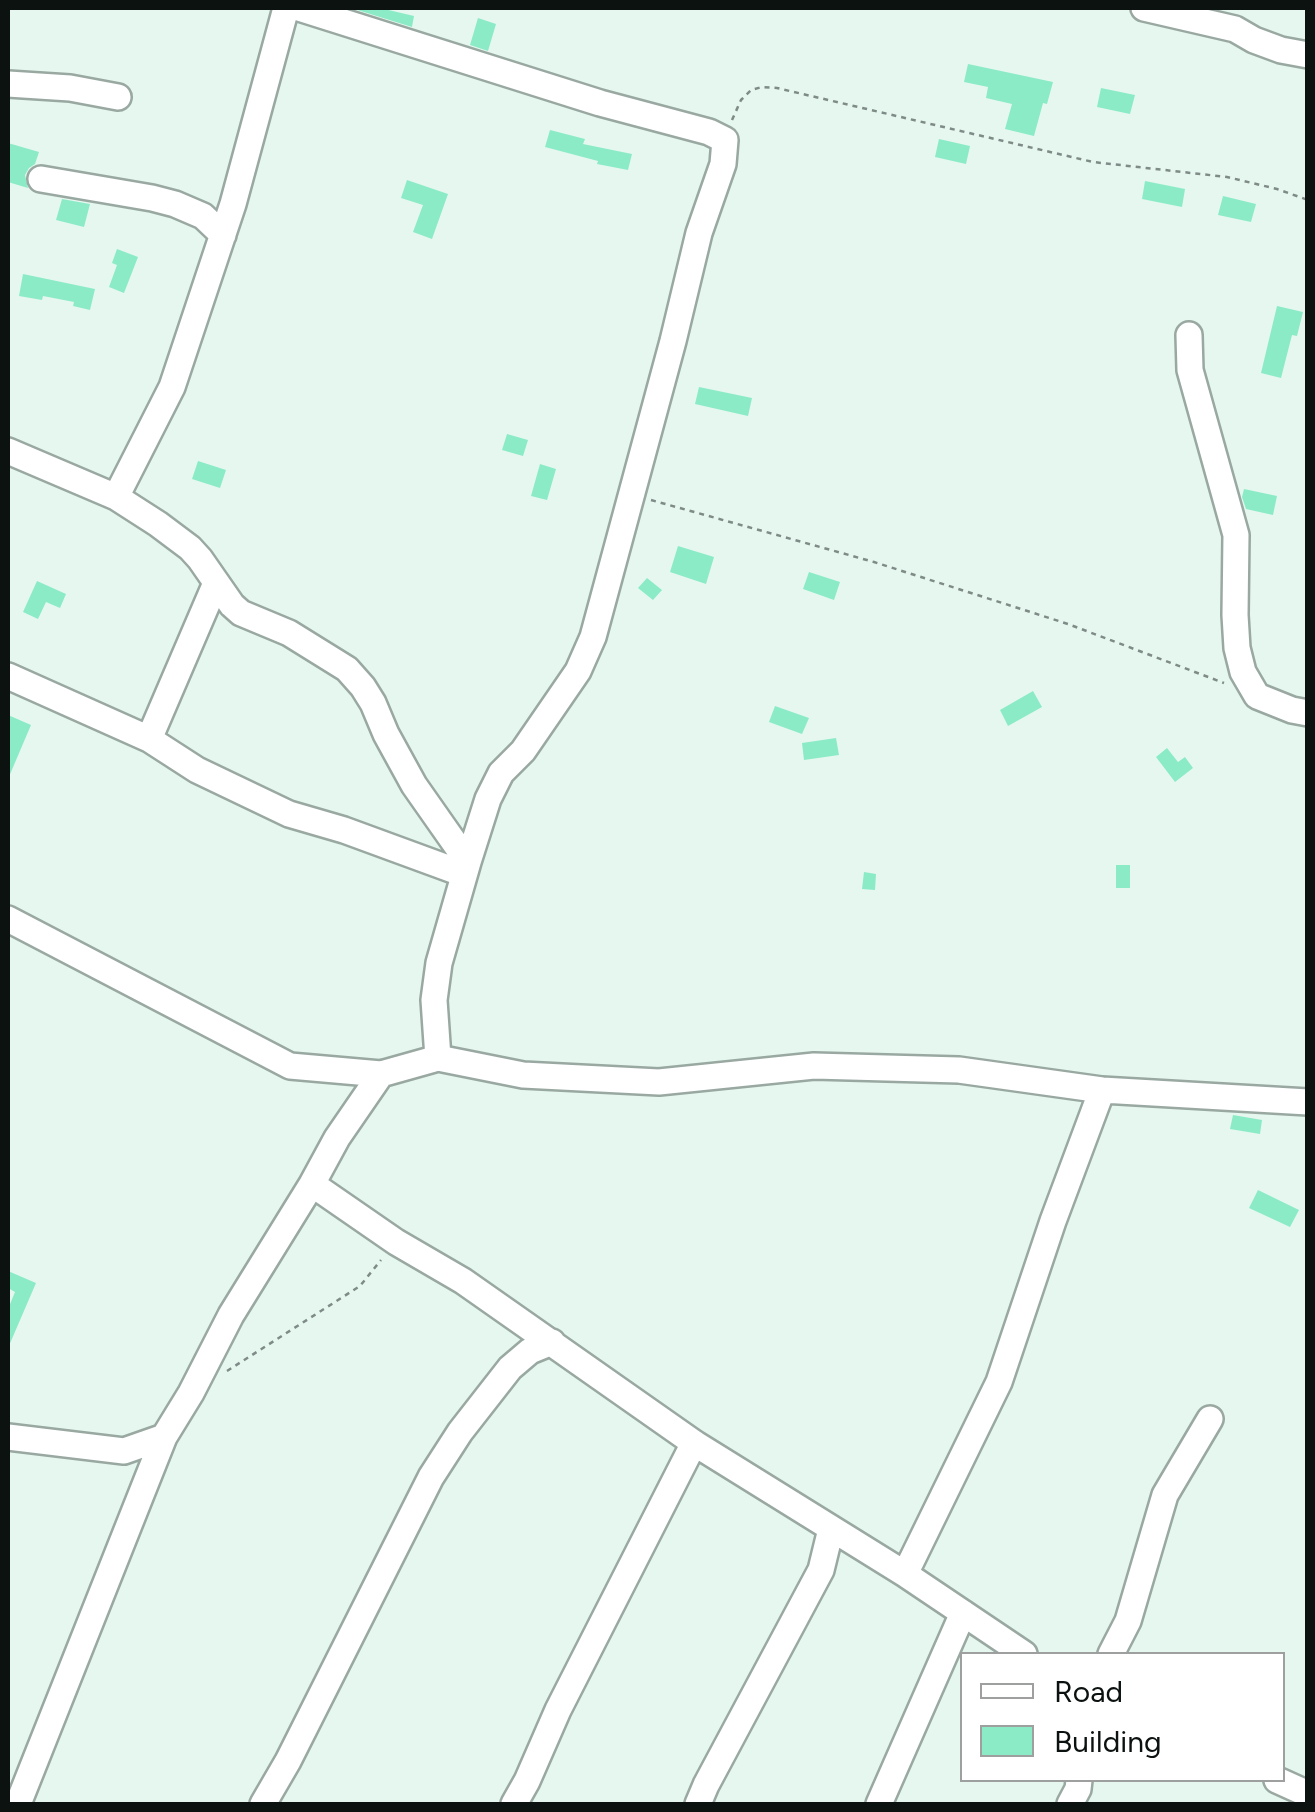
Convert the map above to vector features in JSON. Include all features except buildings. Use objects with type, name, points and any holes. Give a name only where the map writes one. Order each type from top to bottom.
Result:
[{"type":"street","points":[[116,497],[172,386],[223,234],[286,8]]},
{"type":"street","points":[[299,8],[725,140],[723,164],[699,234],[593,637],[578,671],[523,751],[500,774],[466,868],[438,964],[434,1000],[438,1058]]},
{"type":"street","points":[[1144,8],[1237,18],[1267,45],[1308,55]]},
{"type":"street","points":[[8,84],[70,88],[118,97]]},
{"type":"street","points":[[41,180],[174,204],[203,216],[223,234]]},
{"type":"street","points":[[1189,335],[1190,370],[1236,535],[1237,648],[1243,672],[1257,696],[1308,713]]},
{"type":"street","points":[[8,451],[116,497],[158,524],[190,548],[241,614],[289,633],[347,669],[373,703],[414,784],[466,868]]},
{"type":"street","points":[[148,739],[216,583]]},
{"type":"street","points":[[8,676],[148,739],[196,770],[289,814],[466,868]]},
{"type":"street","points":[[8,919],[290,1066],[381,1074],[438,1058],[522,1075],[659,1082],[814,1066],[960,1070],[1102,1090],[1308,1102]]},
{"type":"street","points":[[18,1804],[164,1437],[231,1315],[381,1074]]},
{"type":"street","points":[[905,1574],[999,1382],[1102,1090]]},
{"type":"street","points":[[312,1184],[396,1242],[464,1281],[694,1443],[905,1574],[1021,1652]]},
{"type":"street","points":[[264,1804],[431,1477],[510,1368],[530,1351],[552,1342]]},
{"type":"street","points":[[1112,1652],[1128,1621],[1165,1494],[1210,1420]]},
{"type":"street","points":[[8,1437],[124,1451],[164,1437]]},
{"type":"street","points":[[514,1804],[694,1443]]},
{"type":"street","points":[[698,1804],[821,1570],[831,1529]]},
{"type":"street","points":[[879,1804],[963,1613]]},
{"type":"street","points":[[1281,1782],[1308,1794]]},
{"type":"path","points":[[725,140],[740,100],[762,86],[1093,162],[1227,177],[1308,200]]},
{"type":"path","points":[[630,494],[874,562],[1068,624],[1223,682]]},
{"type":"path","points":[[224,1373],[360,1286],[396,1242]]}]
